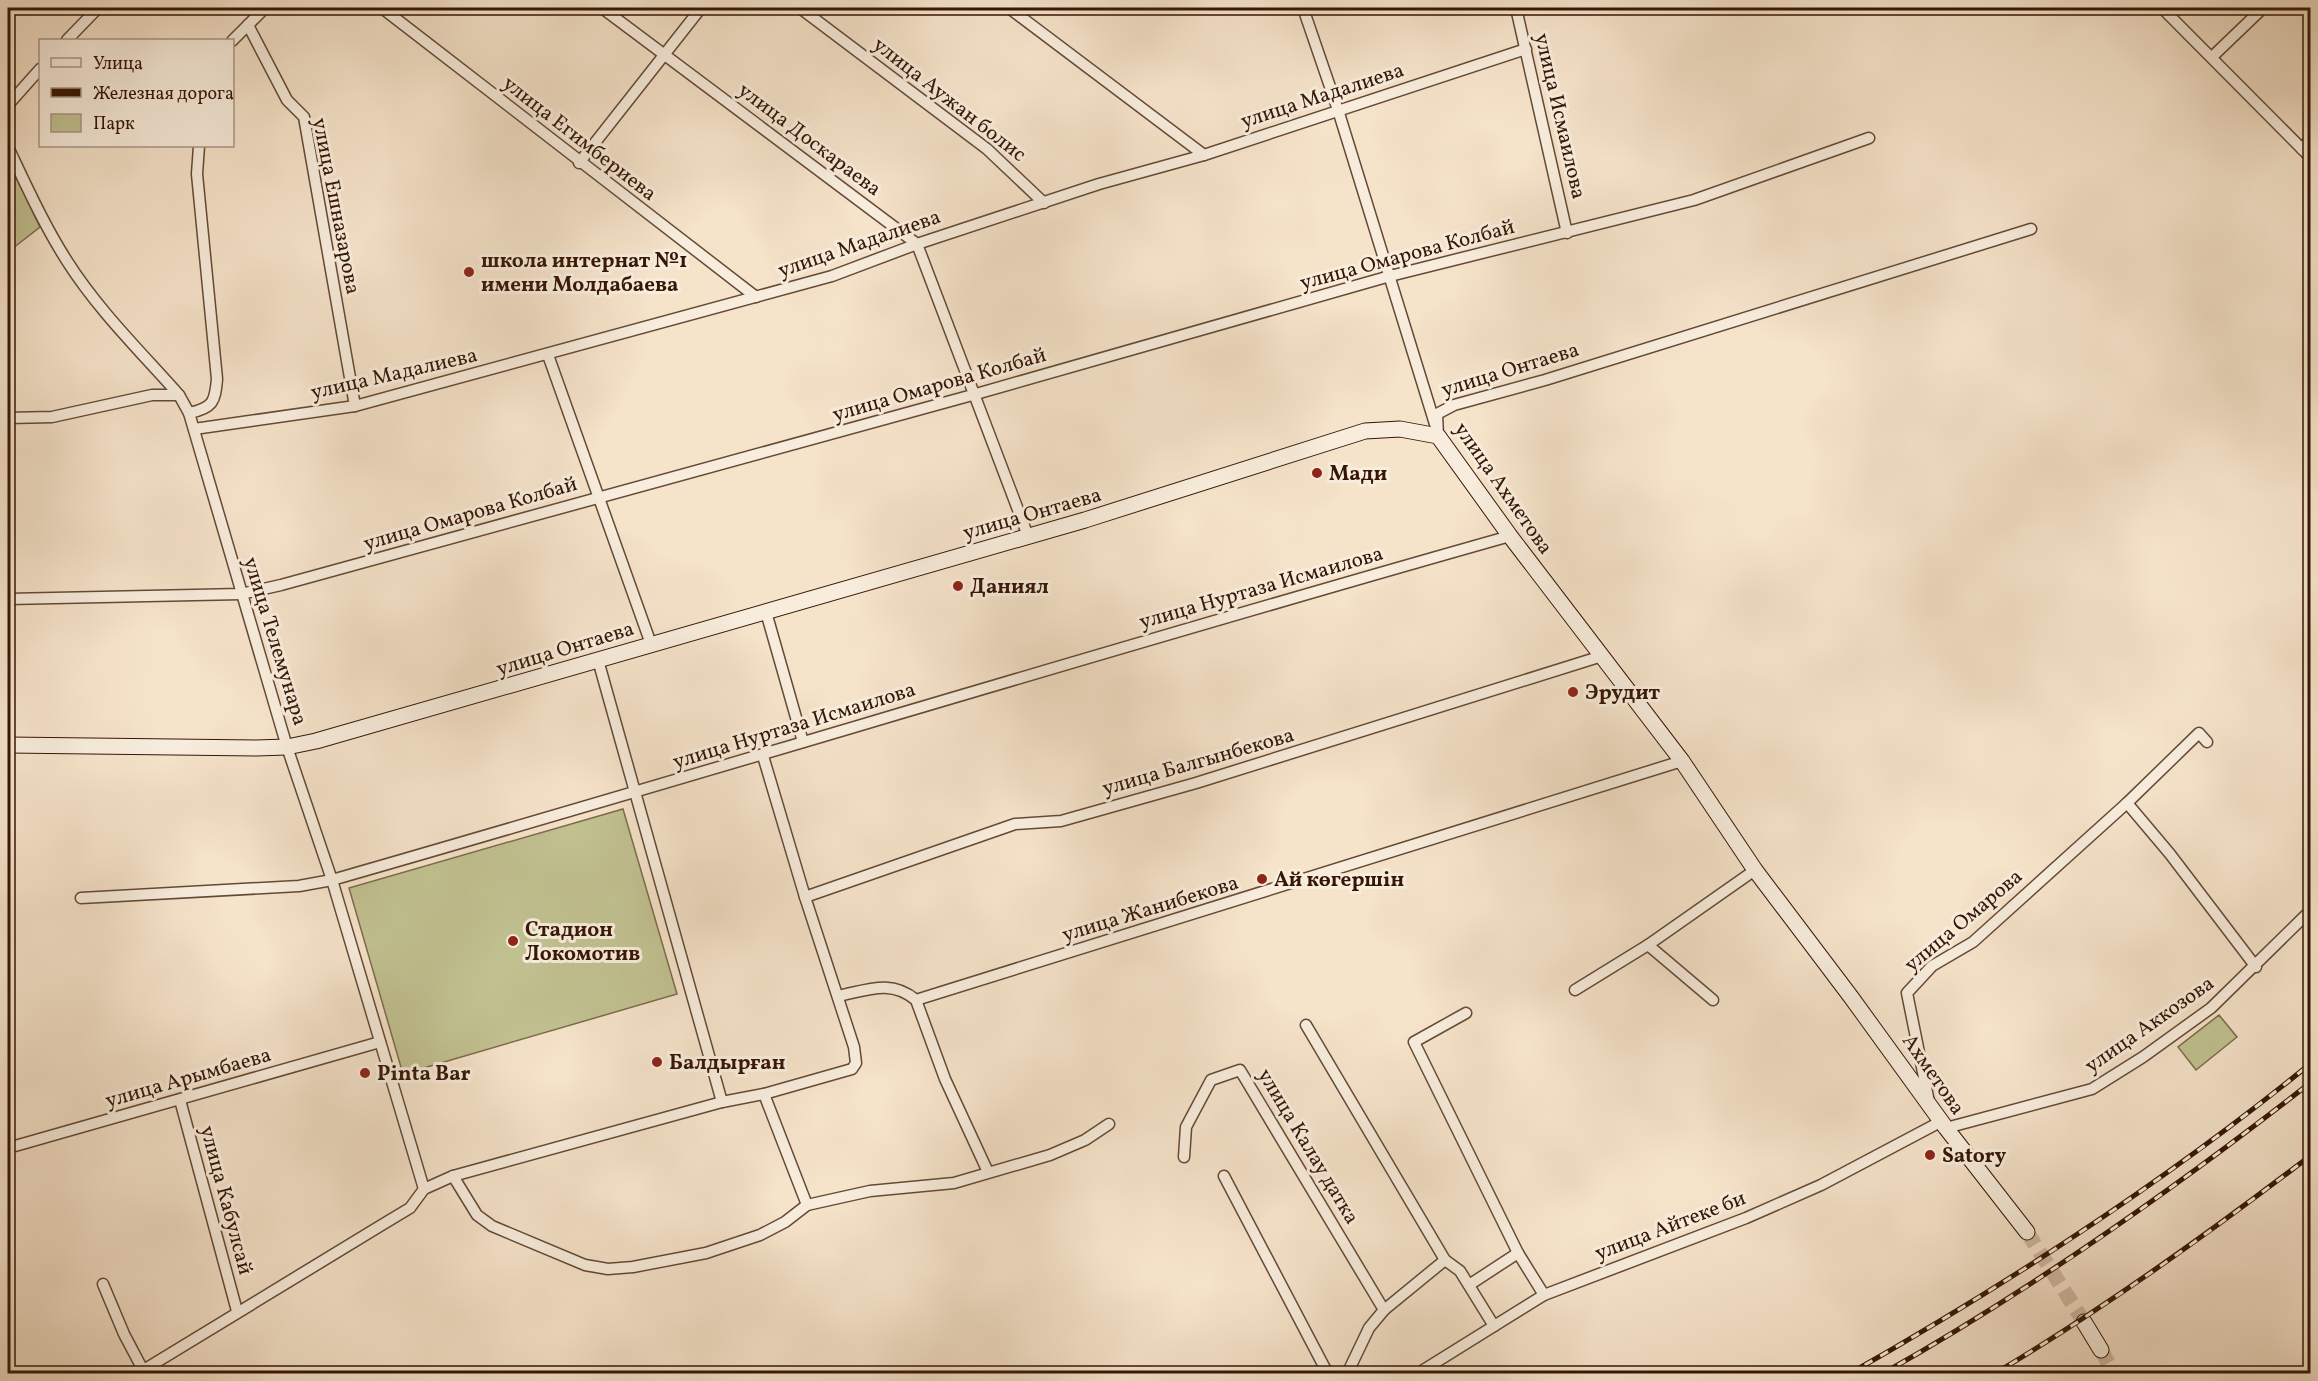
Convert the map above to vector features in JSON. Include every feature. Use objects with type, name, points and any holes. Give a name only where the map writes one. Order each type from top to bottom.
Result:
[{"type":"main road","name":"улица Онтаева","points":[[8,745],[287,747],[372,728],[651,644],[1028,536],[1365,431],[1400,429],[1438,436]]},
{"type":"main road","name":"улица Ахметова","points":[[1438,436],[1510,536],[1682,761],[1755,870],[1851,997]]},
{"type":"main road","name":"Ахметова","points":[[1851,997],[2027,1232]]},
{"type":"main road","points":[[2084,1322],[2100,1350]]},
{"type":"street","points":[[68,39],[98,8]]},
{"type":"street","points":[[234,39],[265,8]]},
{"type":"street","name":"улица Егимбериева","points":[[381,8],[579,163],[756,297]]},
{"type":"street","name":"улица Доскараева","points":[[602,8],[917,244]]},
{"type":"street","points":[[579,163],[663,53],[701,8]]},
{"type":"street","name":"улица Аужан болис","points":[[800,8],[987,149],[1044,203]]},
{"type":"street","points":[[1010,8],[1204,154]]},
{"type":"street","name":"улица Ахметова","points":[[1303,8],[1338,110],[1438,436]]},
{"type":"street","name":"улица Исмаилова","points":[[1516,8],[1567,233]]},
{"type":"street","points":[[2162,8],[2213,56],[2310,157]]},
{"type":"street","points":[[2213,56],[2263,8]]},
{"type":"street","name":"улица Ешназарова","points":[[248,25],[287,100],[304,117],[355,406]]},
{"type":"street","name":"улица Мадалиева","points":[[194,429],[355,406],[832,276],[917,244],[1204,154],[1526,49]]},
{"type":"street","points":[[8,105],[39,70]]},
{"type":"street","name":"улица Омарова Колбай","points":[[8,599],[241,594],[976,394],[1390,276],[1694,201],[1869,138]]},
{"type":"street","points":[[2302,149],[2310,139]]},
{"type":"street","name":"улица Телемунара","points":[[8,147],[45,225],[67,262],[93,298],[179,395],[189,413],[287,747],[332,880],[424,1189]]},
{"type":"street","points":[[189,413],[206,410],[215,398],[217,379],[196,174],[199,147]]},
{"type":"street","name":"улица Онтаева","points":[[1438,436],[1437,414],[1454,405],[1545,380],[2031,229]]},
{"type":"street","points":[[917,244],[976,394],[1028,536]]},
{"type":"street","points":[[548,355],[651,644]]},
{"type":"street","points":[[8,418],[52,417],[152,395],[179,395]]},
{"type":"street","name":"улица Нуртаза Исмаилова","points":[[81,898],[299,886],[332,880],[763,756],[802,742],[1154,637],[1510,536]]},
{"type":"street","points":[[765,612],[802,742]]},
{"type":"street","name":"улица Балгынбекова","points":[[805,897],[1015,824],[1061,820],[1196,783],[1602,656]]},
{"type":"street","points":[[598,660],[722,1102]]},
{"type":"street","name":"улица Омарова","points":[[1929,1102],[1907,993],[1932,966],[1973,942],[2127,803],[2199,733],[2207,742]]},
{"type":"street","points":[[103,1284],[140,1372],[410,1208],[424,1189],[453,1176],[852,1069],[856,1063],[854,1047],[805,897],[763,756]]},
{"type":"street","name":"улица Жанибекова","points":[[916,1000],[1682,761]]},
{"type":"street","points":[[2127,803],[2170,854],[2256,967]]},
{"type":"street","points":[[1575,990],[1648,945],[1755,870]]},
{"type":"street","name":"улица Аккозова","points":[[1944,1124],[2092,1089],[2143,1057],[2211,1008],[2256,967],[2310,911]]},
{"type":"street","points":[[1648,945],[1713,1000]]},
{"type":"street","points":[[838,996],[891,986],[904,990],[916,1000],[945,1079],[988,1172]]},
{"type":"street","points":[[1466,1013],[1414,1042],[1518,1253],[1544,1295]]},
{"type":"street","points":[[1306,1025],[1445,1260],[1460,1271],[1494,1326]]},
{"type":"street","name":"улица Арымбаева","points":[[8,1148],[380,1042]]},
{"type":"street","name":"улица Калау датка","points":[[1184,1157],[1186,1127],[1211,1080],[1240,1070],[1384,1310]]},
{"type":"street","points":[[764,1094],[807,1205]]},
{"type":"street","name":"улица Кабулсай","points":[[180,1100],[237,1311]]},
{"type":"street","name":"улица Айтеке би","points":[[1417,1374],[1544,1295],[1746,1218],[1821,1185],[1944,1124]]},
{"type":"street","points":[[453,1176],[477,1215],[492,1226],[585,1265],[608,1269],[671,1261],[723,1247],[760,1235],[785,1222],[807,1205],[870,1191],[954,1183],[1050,1155],[1085,1140],[1109,1125]]},
{"type":"street","points":[[1224,1176],[1328,1374]]},
{"type":"street","points":[[1469,1285],[1518,1253]]},
{"type":"street","points":[[1347,1374],[1369,1328],[1384,1310],[1445,1260]]},
{"type":"green space","points":[[8,161],[40,227],[8,252]]},
{"type":"green space","name":"Стадион Локомотив","points":[[623,809],[677,994],[403,1074],[349,888]]},
{"type":"green space","points":[[2219,1015],[2237,1037],[2196,1070],[2178,1047]]},
{"type":"tunnel","points":[[2027,1232],[2084,1322]]},
{"type":"tunnel","points":[[2101,1350],[2114,1374]]},
{"type":"railway","points":[[1849,1374],[1969,1303],[2144,1189],[2310,1064]]},
{"type":"railway","points":[[1882,1374],[2048,1273],[2155,1199],[2310,1083]]},
{"type":"railway","points":[[1994,1374],[2155,1270],[2310,1156]]},
{"type":"place","name":"школа интернат №1 имени Молдабаева","points":[[469,272]]},
{"type":"place","name":"Мади","points":[[1317,473]]},
{"type":"place","name":"Даниял","points":[[958,586]]},
{"type":"place","name":"Эрудит","points":[[1573,692]]},
{"type":"place","name":"Ай көгершін","points":[[1262,879]]},
{"type":"place","name":"Стадион Локомотив","points":[[513,941]]},
{"type":"place","name":"Балдырған","points":[[657,1062]]},
{"type":"place","name":"Pinta Bar","points":[[365,1073]]},
{"type":"place","name":"Satory","points":[[1930,1155]]}]
